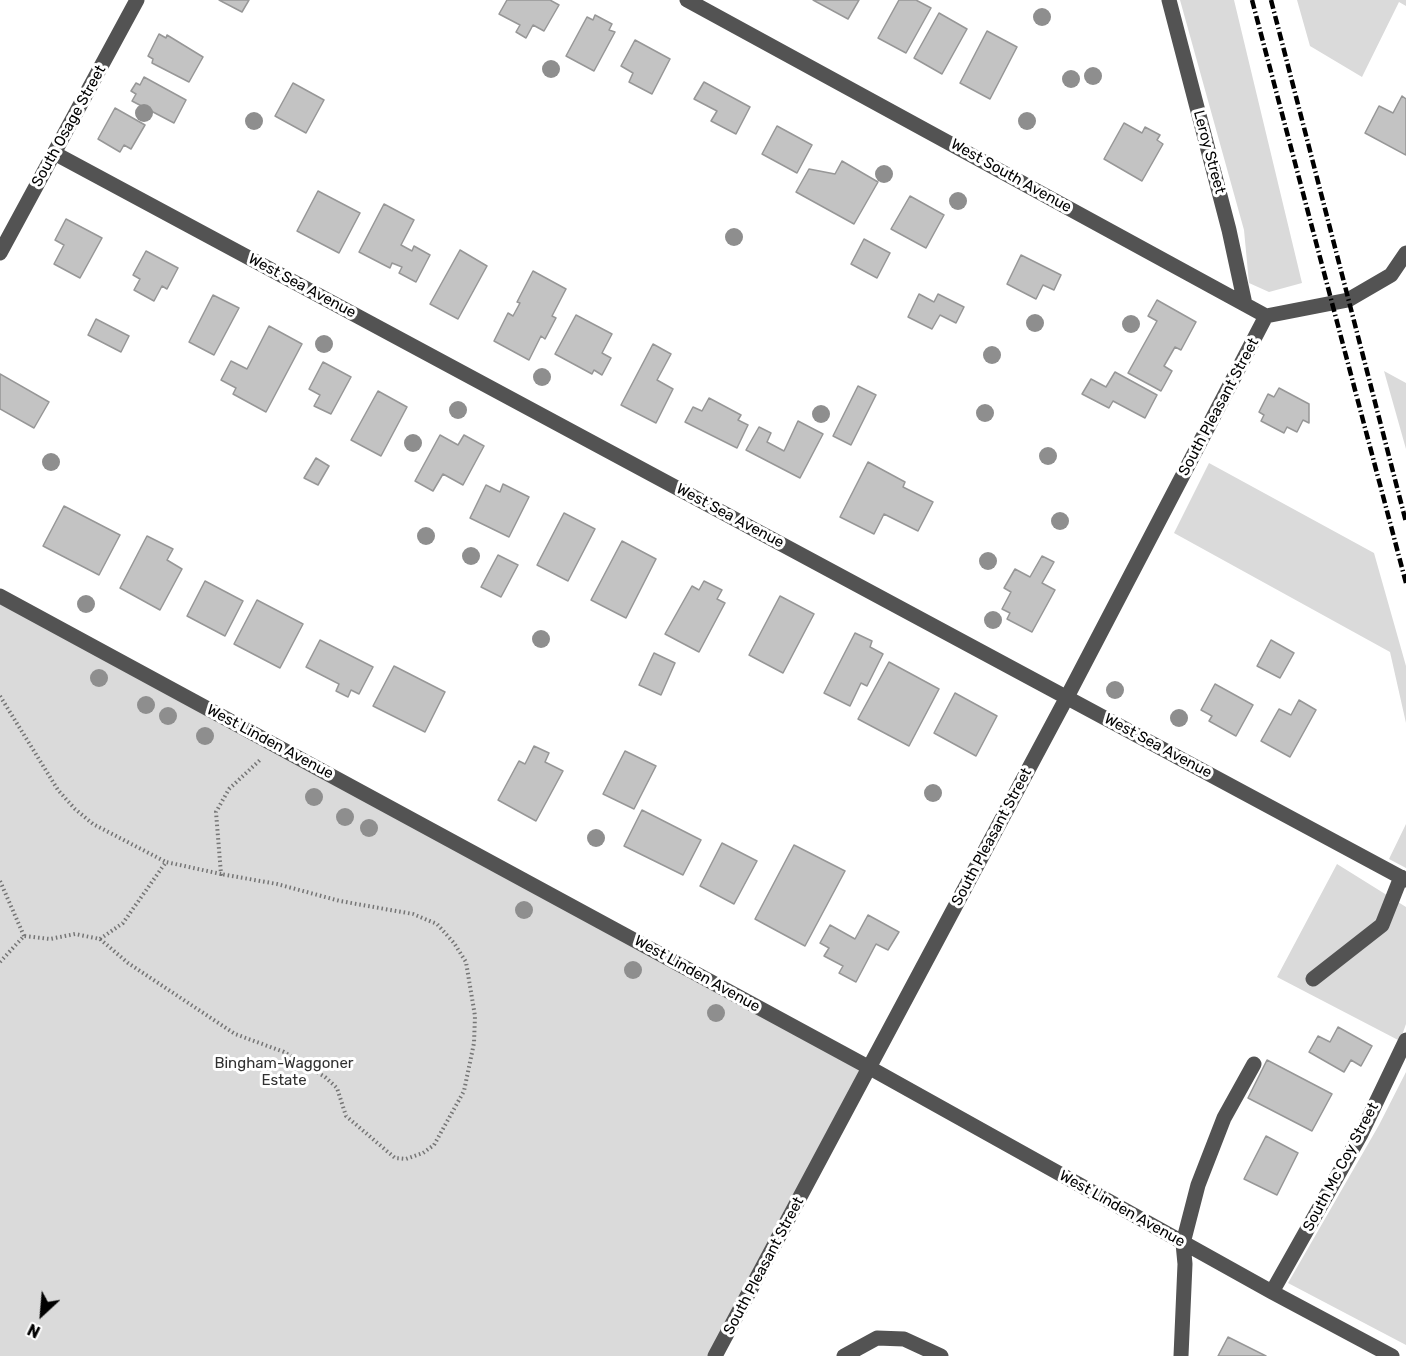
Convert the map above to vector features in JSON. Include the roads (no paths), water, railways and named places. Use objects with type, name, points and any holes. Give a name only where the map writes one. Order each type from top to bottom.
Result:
[{"type":"street","name":"South Osage Street","points":[[0,252],[137,0]]},
{"type":"street","name":"West South Avenue","points":[[687,0],[1266,316]]},
{"type":"street","name":"Leroy Street","points":[[1169,0],[1229,230],[1245,304]]},
{"type":"street","name":"West Sea Avenue","points":[[54,153],[1403,879]]},
{"type":"street","points":[[1266,316],[1348,300],[1391,274],[1406,253]]},
{"type":"street","name":"South Pleasant Street","points":[[716,1356],[1067,697],[1266,316]]},
{"type":"street","name":"West Linden Avenue","points":[[0,596],[870,1068],[1183,1243],[1392,1356]]},
{"type":"street","points":[[1313,979],[1382,925],[1403,879]]},
{"type":"street","name":"South Mc Coy Street","points":[[1272,1292],[1361,1134],[1406,1040]]},
{"type":"street","points":[[1181,1356],[1185,1264],[1183,1243],[1198,1185],[1224,1118],[1254,1064]]},
{"type":"street","points":[[844,1356],[876,1338],[904,1339],[941,1356]]},
{"type":"railway","points":[[1252,0],[1406,583]]},
{"type":"railway","points":[[1271,0],[1406,522]]},
{"type":"park label","name":"Bingham-Waggoner Estate","points":[[284,1072]]}]
